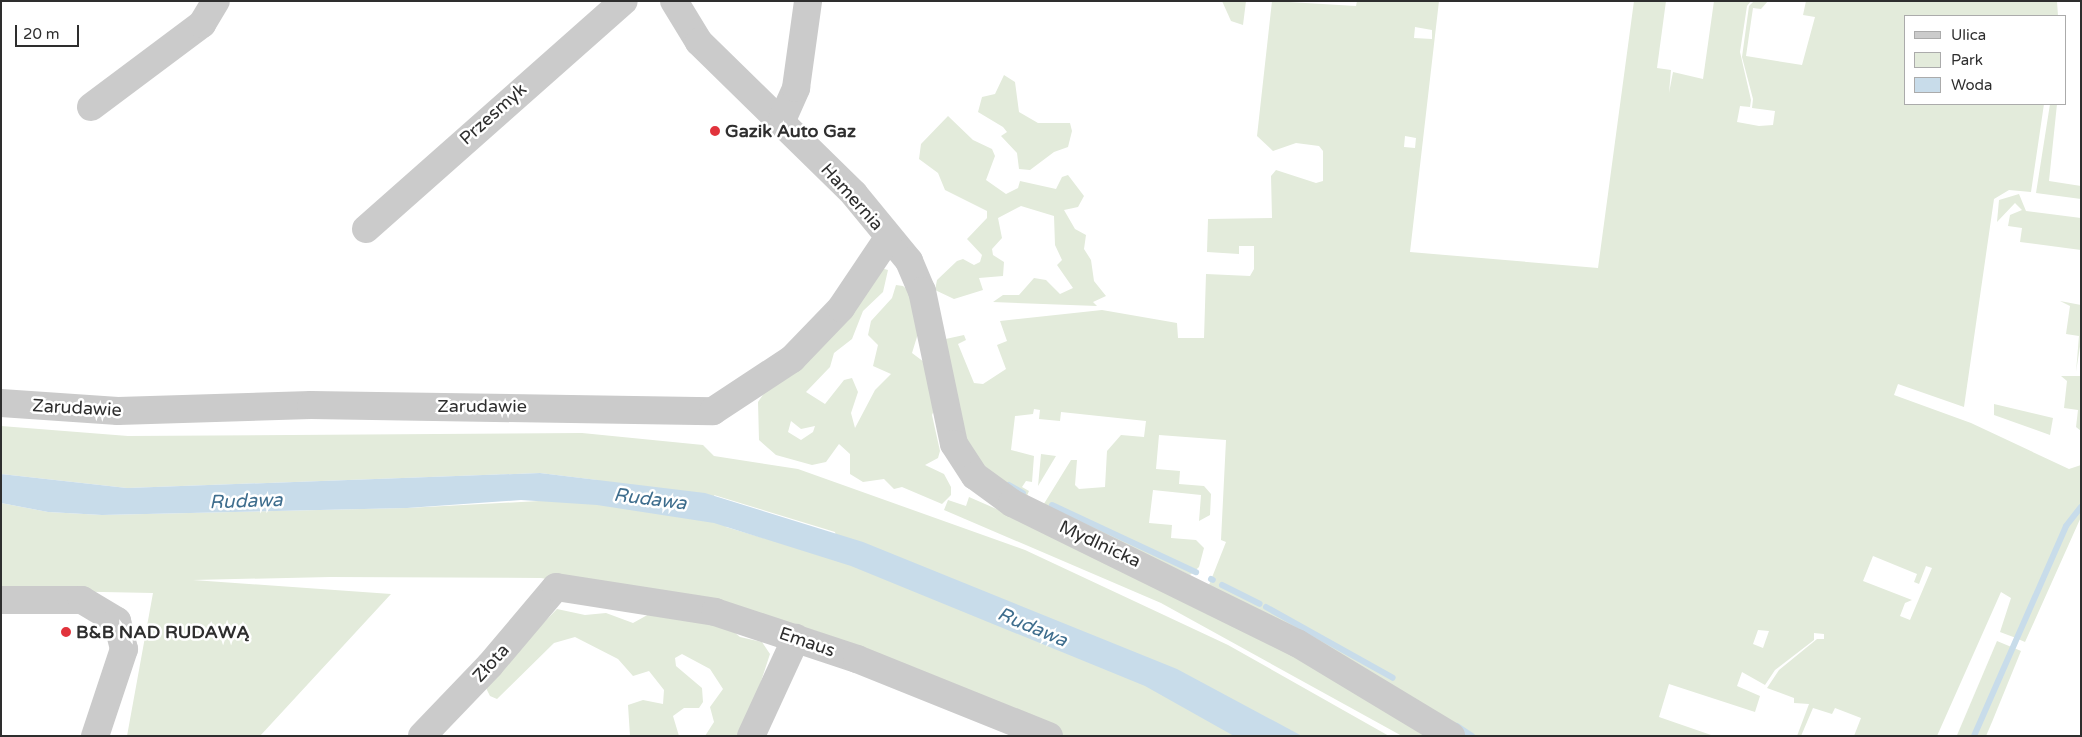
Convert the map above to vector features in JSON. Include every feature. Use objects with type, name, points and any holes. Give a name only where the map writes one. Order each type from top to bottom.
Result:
[{"type":"street","points":[[91,107],[202,24],[216,1]]},
{"type":"street","name":"Przesmyk","points":[[366,229],[624,1]]},
{"type":"street","name":"Hamernia","points":[[674,1],[699,42],[721,66],[782,120],[854,194],[888,238]]},
{"type":"street","points":[[782,120],[796,88],[808,1]]},
{"type":"street","name":"Zarudawie","points":[[1,403],[118,411],[322,405],[713,411],[792,359],[841,308],[888,238]]},
{"type":"street","name":"Mydlnicka","points":[[888,238],[916,275],[952,437],[975,476],[1012,503],[1297,643],[1451,736]]},
{"type":"street","name":"Emaus","points":[[556,587],[715,612],[796,638],[1049,736]]},
{"type":"street","name":"Złota","points":[[422,736],[556,587]]},
{"type":"street","points":[[1,600],[82,600],[116,621],[124,649],[95,736]]},
{"type":"street","points":[[751,736],[796,638]]},
{"type":"green space","points":[[1222,1],[1246,1],[1243,25],[1231,21]]},
{"type":"green space","points":[[1272,1],[1356,6],[1357,1],[1439,1],[1410,252],[1598,268],[1634,1],[1666,1],[1657,68],[1671,70],[1669,93],[1673,72],[1703,79],[1714,1],[1751,1],[1747,6],[1740,52],[1751,100],[1750,107],[1740,106],[1737,122],[1759,126],[1773,125],[1775,111],[1752,108],[1753,99],[1742,57],[1749,6],[1754,1],[1768,1],[1761,9],[1753,8],[1746,56],[1802,65],[1815,17],[1803,15],[1806,1],[2057,1],[2058,15],[1904,15],[1904,105],[2044,105],[2031,192],[2009,190],[1994,199],[1964,407],[1898,384],[1894,395],[1971,423],[2069,469],[2081,465],[2081,517],[2025,642],[2018,639],[2063,530],[2016,638],[2000,632],[2011,598],[2001,592],[1937,736],[1854,736],[1861,718],[1835,708],[1832,714],[1813,708],[1801,736],[1797,736],[1809,704],[1794,703],[1794,698],[1767,688],[1779,670],[1817,639],[1824,639],[1824,634],[1814,633],[1814,640],[1775,670],[1765,685],[1742,672],[1737,686],[1760,696],[1755,712],[1669,684],[1659,717],[1714,736],[1467,736],[1209,585],[1226,542],[1221,540],[1226,440],[1159,435],[1156,469],[1180,471],[1179,484],[1204,486],[1211,494],[1210,515],[1199,521],[1201,495],[1153,490],[1149,523],[1172,525],[1171,538],[1196,540],[1204,548],[1199,567],[1190,575],[1042,507],[1071,460],[1077,460],[1075,485],[1079,489],[1105,487],[1107,451],[1121,435],[1144,437],[1146,421],[1061,412],[1060,421],[1039,419],[1040,410],[1034,409],[1033,414],[1015,416],[1011,450],[1034,456],[1032,482],[1026,481],[1022,487],[1029,491],[1026,498],[1013,493],[967,449],[941,340],[964,335],[966,340],[958,344],[974,383],[983,384],[1006,369],[997,345],[1007,341],[1000,321],[1102,310],[1177,323],[1178,338],[1204,338],[1206,274],[1250,276],[1254,269],[1254,246],[1239,246],[1239,254],[1207,252],[1208,219],[1272,218],[1271,176],[1276,170],[1316,183],[1323,181],[1323,151],[1319,146],[1296,143],[1273,151],[1257,136]],"holes":[[[1415,27],[1432,30],[1432,39],[1414,38]],[[1405,136],[1416,138],[1415,148],[1404,147]],[[1873,556],[1917,574],[1914,582],[1919,584],[1926,566],[1932,568],[1910,620],[1900,616],[1905,603],[1912,600],[1863,581]],[[1758,630],[1769,631],[1763,648],[1753,644]]]},
{"type":"green space","points":[[1004,75],[1015,82],[1019,112],[1038,123],[1070,123],[1072,131],[1068,147],[1054,152],[1030,170],[1019,169],[1017,153],[1001,136],[1007,132],[1003,127],[978,112],[982,97],[995,94]]},
{"type":"green space","points":[[2050,105],[2057,105],[2049,181],[2081,186],[2081,199],[2036,193]]},
{"type":"green space","points":[[948,116],[973,140],[992,149],[995,156],[986,180],[1006,194],[1018,188],[1020,181],[1056,189],[1062,177],[1068,175],[1084,196],[1078,207],[1064,210],[1075,229],[1086,235],[1084,249],[1091,260],[1094,281],[1106,296],[1093,302],[1097,306],[993,302],[1003,295],[1019,295],[1034,278],[1046,280],[1060,294],[1073,288],[1057,265],[1062,260],[1055,245],[1054,216],[1021,206],[998,218],[1002,238],[992,249],[993,255],[1004,262],[1003,276],[979,278],[983,290],[954,299],[935,290],[937,280],[957,261],[963,259],[974,265],[980,262],[982,255],[967,239],[987,218],[987,211],[945,190],[938,173],[919,159],[921,144]]},
{"type":"green space","points":[[2019,194],[2026,211],[2081,218],[2081,250],[2020,242],[2022,228],[2008,226],[2010,215],[2022,210],[2015,203],[1997,222],[1999,200]]},
{"type":"green space","points":[[881,268],[888,270],[883,292],[863,311],[852,339],[834,353],[830,367],[806,392],[825,404],[844,380],[852,378],[858,392],[851,413],[855,428],[875,390],[891,374],[873,366],[878,345],[868,335],[871,321],[892,298],[896,285],[903,286],[914,296],[920,327],[912,353],[924,362],[935,408],[932,415],[940,451],[938,458],[925,465],[944,474],[951,487],[951,495],[942,504],[902,487],[894,489],[884,479],[863,482],[850,474],[850,454],[839,444],[826,462],[812,465],[776,455],[759,440],[758,402],[769,386]],"holes":[[[791,421],[801,429],[815,426],[813,432],[801,440],[788,432]]]},
{"type":"green space","points":[[2060,301],[2081,305],[2081,340],[2076,372],[2079,336],[2066,334],[2070,306]]},
{"type":"green space","points":[[2061,376],[2081,376],[2081,431],[2076,427],[2078,410],[2064,408],[2067,381]]},
{"type":"green space","points":[[1994,404],[2053,418],[2050,435],[1994,415]]},
{"type":"green space","points":[[1,426],[128,436],[582,433],[703,445],[714,456],[798,469],[1025,550],[1228,645],[1389,736],[1300,736],[1290,730],[1288,736],[1058,736],[819,632],[740,612],[541,578],[330,577],[193,580],[391,594],[260,736],[127,736],[153,593],[1,590],[1,503],[48,512],[102,515],[407,508],[539,501],[597,480],[540,473],[127,488],[1,474]],"holes":[[[714,495],[835,532],[842,561],[726,527]]]},
{"type":"green space","points":[[1041,454],[1056,456],[1038,486]]},
{"type":"green space","points":[[969,497],[1150,576],[1436,736],[1402,736],[1161,603],[944,510],[948,500],[966,506]]},
{"type":"green space","points":[[557,609],[585,615],[606,613],[633,623],[651,613],[728,627],[740,637],[762,642],[770,654],[743,736],[705,736],[714,722],[710,707],[723,689],[710,669],[682,654],[675,658],[676,666],[702,688],[703,702],[699,708],[684,708],[673,716],[679,736],[630,736],[628,705],[643,700],[663,704],[664,690],[649,671],[633,676],[618,659],[575,637],[554,643],[497,699],[490,696],[484,684]]},
{"type":"green space","points":[[1997,641],[2011,647],[1973,736],[1957,736]]},
{"type":"green space","points":[[2014,648],[2021,651],[1986,736],[1976,736]]},
{"type":"water","name":"Rudawa","points":[[540,473],[705,493],[863,542],[1177,669],[1302,736],[1234,736],[1145,686],[851,566],[714,523],[597,505],[521,500],[407,508],[102,515],[48,512],[1,503],[1,474],[127,488]]},
{"type":"waterway","points":[[1009,485],[1023,493]]},
{"type":"waterway","points":[[1052,505],[1196,572]]},
{"type":"waterway","points":[[1974,736],[2066,526],[2081,507]]},
{"type":"waterway","points":[[1222,585],[1260,604]]},
{"type":"waterway","points":[[1266,607],[1393,678]]},
{"type":"waterway","points":[[1457,726],[1472,736]]},
{"type":"place","name":"Gazik Auto Gaz","points":[[715,131]]},
{"type":"place","name":"B&B NAD RUDAWĄ","points":[[66,632]]}]
